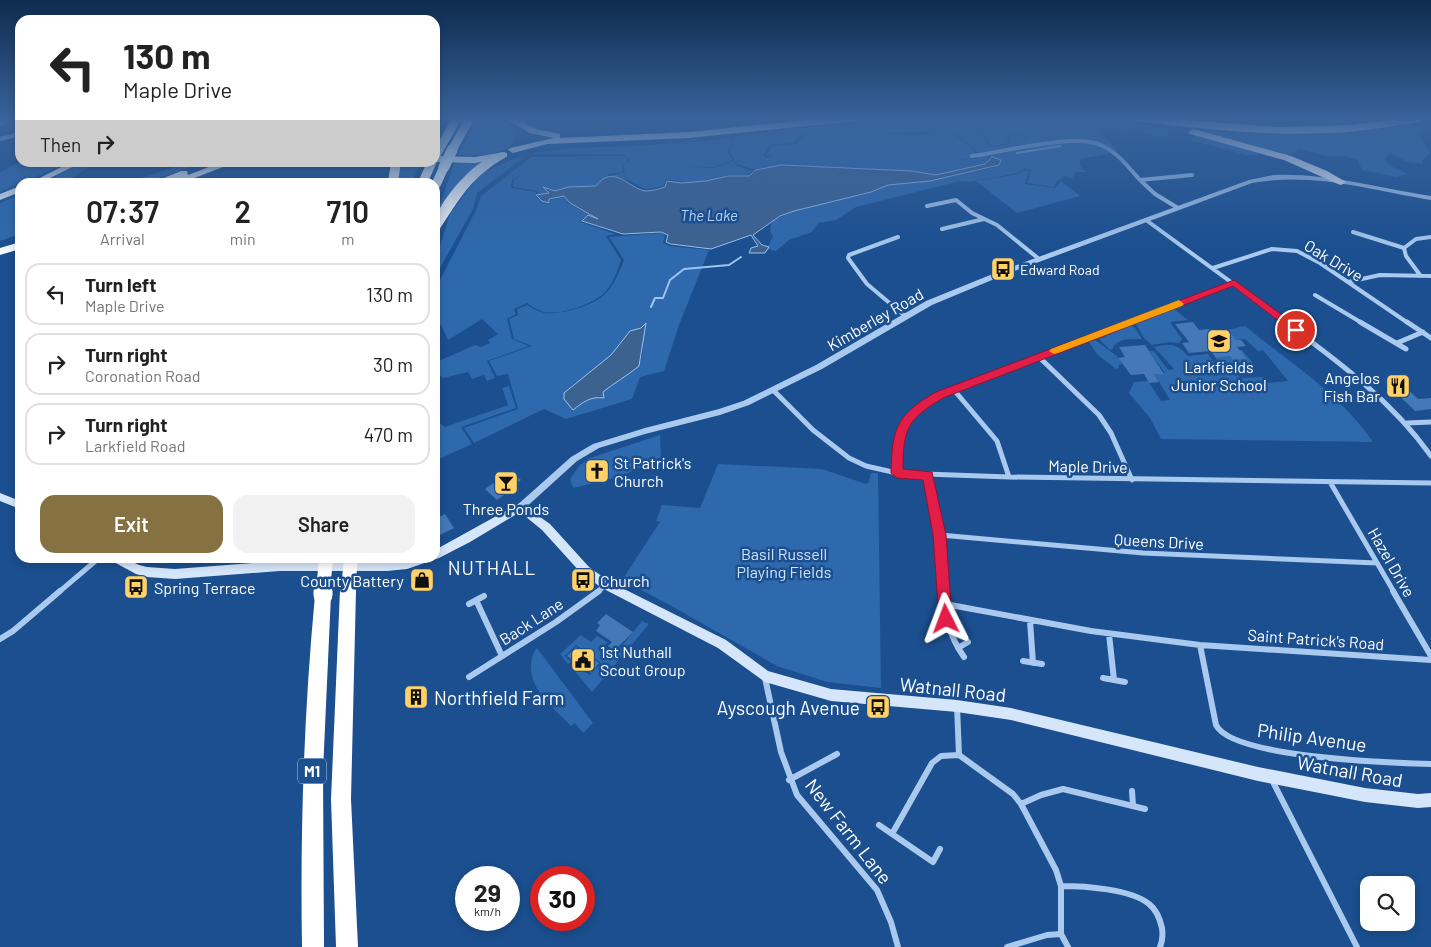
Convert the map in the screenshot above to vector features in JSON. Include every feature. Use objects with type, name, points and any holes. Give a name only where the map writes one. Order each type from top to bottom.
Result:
[{"type":"highway","points":[[439,178],[446,162]]},
{"type":"highway","points":[[440,219],[450,202],[471,176],[489,162]]},
{"type":"highway","points":[[1292,162],[1341,182]]},
{"type":"highway","points":[[170,178],[200,167]]},
{"type":"highway","points":[[187,178],[218,167]]},
{"type":"highway","points":[[1306,178],[1311,173],[1309,168]]},
{"type":"highway","points":[[0,246],[15,241]]},
{"type":"highway","points":[[0,252],[15,247]]},
{"type":"highway","name":"M1","points":[[313,947],[311,800],[315,689],[326,563]]},
{"type":"highway","name":"M1","points":[[347,947],[341,799],[351,563]]},
{"type":"main road","points":[[45,178],[68,167]]},
{"type":"main road","points":[[0,197],[15,191]]},
{"type":"main road","points":[[0,497],[15,503]]},
{"type":"main road","points":[[440,552],[520,507]]},
{"type":"main road","name":"Watnall Road","points":[[520,507],[546,527],[585,570],[606,585],[722,644],[765,676],[831,695],[957,706],[1011,714],[1270,776],[1365,795],[1418,801],[1431,800]]},
{"type":"main road","points":[[125,563],[147,572],[175,574],[280,566],[387,566],[410,563]]},
{"type":"street","points":[[1124,162],[1155,194],[1178,208]]},
{"type":"street","points":[[1140,180],[1193,174],[1196,179]]},
{"type":"street","name":"Kimberley Road","points":[[520,507],[582,453],[615,440],[720,412],[773,390],[819,367],[905,316],[953,292],[1260,179],[1281,177],[1306,178],[1341,182],[1431,198]]},
{"type":"street","points":[[927,206],[956,200],[972,213],[996,225],[1039,259]]},
{"type":"street","points":[[942,229],[984,219]]},
{"type":"street","points":[[1146,220],[1234,283],[1359,378],[1383,398],[1407,423],[1431,456]]},
{"type":"street","points":[[1353,232],[1404,248]]},
{"type":"street","points":[[898,237],[849,255],[848,258],[867,284],[905,316]]},
{"type":"street","points":[[1404,248],[1410,241],[1422,237],[1431,237]]},
{"type":"street","points":[[1404,248],[1406,256],[1420,275]]},
{"type":"street","name":"Oak Drive","points":[[1213,268],[1264,250],[1289,249],[1306,255],[1431,338]]},
{"type":"street","points":[[1348,282],[1380,275],[1431,276]]},
{"type":"street","points":[[897,473],[898,444],[906,421],[912,413],[929,400],[1234,283]]},
{"type":"street","points":[[1315,295],[1406,349]]},
{"type":"street","points":[[1397,343],[1423,332]]},
{"type":"street","points":[[1040,357],[1099,415],[1111,433],[1132,480]]},
{"type":"street","name":"Maple Drive","points":[[773,390],[833,448],[866,466],[897,473],[1010,478],[1431,483]]},
{"type":"street","points":[[954,390],[997,440],[1010,478]]},
{"type":"street","points":[[1407,423],[1431,422]]},
{"type":"street","points":[[928,475],[940,535],[949,632],[964,657]]},
{"type":"street","name":"Hazel Drive","points":[[1330,482],[1431,656]]},
{"type":"street","name":"Queens Drive","points":[[940,535],[1143,554],[1377,563]]},
{"type":"street","points":[[0,639],[13,631],[93,563]]},
{"type":"street","name":"Back Lane","points":[[469,677],[588,601],[606,585]]},
{"type":"street","points":[[469,604],[484,596]]},
{"type":"street","points":[[476,600],[502,656]]},
{"type":"street","points":[[945,604],[1030,621],[1110,634],[1200,645]]},
{"type":"street","points":[[1030,621],[1032,663]]},
{"type":"street","points":[[1110,634],[1114,680]]},
{"type":"street","points":[[958,648],[968,642]]},
{"type":"street","name":"Saint Patrick's Road","points":[[1200,645],[1431,660]]},
{"type":"street","name":"Philip Avenue","points":[[1200,645],[1215,721],[1219,730],[1228,736],[1249,744],[1301,753],[1377,762],[1431,764]]},
{"type":"street","points":[[1023,661],[1042,664]]},
{"type":"street","name":"New Farm Lane","points":[[765,676],[781,757],[789,780],[798,795],[876,890],[891,922],[898,947]]},
{"type":"street","points":[[1102,678],[1125,682]]},
{"type":"street","points":[[957,706],[959,755]]},
{"type":"street","points":[[789,780],[837,754]]},
{"type":"street","points":[[892,834],[932,763],[941,756],[959,755],[1012,794],[1021,804],[1056,870],[1062,886],[1061,934],[1068,947]]},
{"type":"street","points":[[1270,776],[1357,947]]},
{"type":"street","points":[[1021,804],[1046,793],[1062,790],[1145,809]]},
{"type":"street","points":[[1132,791],[1133,805]]},
{"type":"street","points":[[879,825],[934,862],[940,849]]},
{"type":"street","points":[[1062,886],[1107,891],[1144,900],[1160,917],[1163,930],[1163,942],[1160,947]]},
{"type":"street","points":[[1007,947],[1047,935],[1061,934]]},
{"type":"green space","points":[[455,162],[481,162],[459,184],[440,212],[440,204]]},
{"type":"green space","points":[[506,162],[517,162],[477,193],[473,209],[440,268],[440,245],[450,214],[480,174]]},
{"type":"green space","points":[[524,162],[622,162],[623,172],[609,174],[596,186],[578,186],[555,191],[549,188],[549,193],[539,195],[537,191],[513,187],[514,180],[523,173],[512,180],[511,188],[536,192],[536,197],[549,205],[551,200],[564,197],[569,204],[597,219],[588,215],[581,222],[615,234],[606,236],[621,260],[612,282],[603,294],[582,306],[564,311],[547,312],[527,303],[514,309],[516,314],[507,319],[512,339],[529,346],[487,361],[495,378],[487,381],[484,375],[472,379],[468,372],[443,378],[440,376],[440,361],[475,345],[481,347],[490,343],[488,340],[498,334],[482,319],[448,340],[440,325],[440,280],[477,208],[481,196]]},
{"type":"green space","points":[[622,162],[649,164],[631,162],[727,162],[714,167],[678,166],[713,168],[735,162],[737,166],[753,171],[748,175],[727,175],[706,181],[683,182],[666,179],[664,186],[645,189],[631,181],[610,176],[625,172]]},
{"type":"green space","points":[[736,162],[986,162],[936,175],[912,171],[781,165],[756,170]]},
{"type":"green space","points":[[992,162],[1080,162],[1080,166],[1086,172],[1075,172],[1072,179],[1065,176],[1057,181],[1054,187],[1027,183],[1031,170],[1024,168],[1018,173],[970,182],[960,181],[856,207],[836,220],[818,223],[812,232],[789,240],[776,251],[767,249],[773,236],[770,231],[772,221],[794,211],[871,192],[888,185],[930,181],[996,167]]},
{"type":"green space","points":[[1359,162],[1387,162],[1408,174],[1397,177],[1362,170]]},
{"type":"green space","points":[[15,164],[15,167],[58,167],[32,178],[15,178],[15,186],[0,192],[0,172]]},
{"type":"green space","points":[[75,167],[88,167],[72,178],[53,178]]},
{"type":"green space","points":[[175,167],[190,167],[159,178],[141,178]]},
{"type":"green space","points":[[400,167],[419,167],[414,178],[398,178]]},
{"type":"green space","points":[[1024,170],[1029,171],[1025,184],[1055,188],[1061,181],[1080,196],[1017,213],[976,181],[1019,174]]},
{"type":"green space","points":[[15,197],[15,236],[0,241],[0,203]]},
{"type":"green space","points":[[661,233],[665,235],[663,243],[670,246],[709,250],[679,325],[664,371],[640,377],[632,399],[566,419],[544,409],[474,443],[464,428],[518,409],[508,374],[497,376],[489,361],[532,346],[514,339],[509,319],[518,315],[517,309],[527,305],[548,313],[565,312],[583,307],[604,295],[613,283],[624,260],[609,237]],"holes":[[[645,324],[642,356],[635,369],[603,392],[604,398],[595,397],[583,401],[571,386],[611,355],[630,331],[641,328]]]},
{"type":"green space","points":[[1174,309],[1188,320],[1170,322],[1182,339],[1179,343],[1169,342],[1152,345],[1144,338],[1136,324]]},
{"type":"green space","points":[[1131,326],[1135,328],[1142,339],[1130,339],[1119,342],[1110,350],[1099,339]]},
{"type":"green space","points":[[1245,326],[1314,379],[1346,409],[1373,442],[1161,439],[1150,418],[1129,393],[1134,382],[1148,381],[1161,401],[1170,400],[1153,372],[1165,373],[1149,351],[1154,351],[1168,370],[1174,369],[1154,347],[1164,345],[1176,346],[1188,356],[1208,354],[1216,366],[1221,365],[1216,358],[1230,356],[1233,360],[1247,359],[1236,350],[1242,350],[1253,363],[1232,366],[1240,378],[1263,377],[1267,383],[1288,381],[1263,350],[1258,351],[1245,339],[1236,340],[1227,330]]},
{"type":"green space","points":[[1095,340],[1117,356],[1122,364],[1118,366],[1119,368],[1116,369],[1097,354],[1089,342]]},
{"type":"green space","points":[[509,386],[516,408],[461,427],[472,444],[440,459],[440,424],[445,427],[508,405],[502,388]]},
{"type":"green space","points":[[660,435],[661,457],[622,476],[573,488],[570,479],[580,465],[590,458]]},
{"type":"green space","name":"Basil Russell Playing Fields","points":[[718,464],[822,469],[866,484],[869,482],[871,473],[878,473],[881,688],[827,682],[777,666],[622,580],[660,522],[656,521],[662,505],[700,508]]},
{"type":"green space","points":[[642,621],[649,624],[592,692],[573,669],[575,666],[590,675],[601,663],[576,645],[565,656],[571,662],[568,664],[560,654],[581,635],[591,642],[597,636],[607,642],[604,648],[615,654]]},
{"type":"green space","points":[[537,648],[593,723],[583,733],[575,723],[571,726],[549,704],[537,687],[531,668],[534,651]]},
{"type":"water","name":"The Lake","points":[[987,162],[1000,162],[999,165],[930,181],[888,185],[871,192],[780,216],[753,235],[762,245],[769,247],[765,253],[749,253],[751,248],[758,246],[751,235],[711,249],[671,244],[666,242],[668,235],[661,232],[623,234],[582,221],[588,215],[598,219],[570,203],[564,196],[549,199],[549,203],[542,201],[536,195],[549,193],[543,187],[555,191],[568,187],[596,186],[602,179],[608,177],[620,179],[639,189],[650,191],[665,187],[667,181],[681,183],[706,181],[728,176],[749,176],[756,170],[781,165],[912,171],[936,175]]},
{"type":"water","points":[[646,323],[639,366],[603,392],[604,398],[587,400],[573,410],[564,399],[564,393],[611,355],[630,331],[641,328]]},
{"type":"building","name":"Larkfields Junior School","points":[[1193,322],[1199,330],[1209,329],[1212,332],[1228,330],[1236,340],[1241,340],[1246,346],[1237,347],[1247,359],[1233,360],[1230,356],[1216,358],[1211,351],[1189,353],[1182,343],[1189,342],[1175,324]]},
{"type":"building","points":[[1145,345],[1164,374],[1154,374],[1159,382],[1149,383],[1144,374],[1131,375],[1118,358],[1125,357],[1119,347]]},
{"type":"building","points":[[1395,380],[1418,399],[1431,398],[1431,409],[1415,411],[1385,382]]},
{"type":"building","name":"St Patrick's Church","points":[[608,462],[611,472],[607,473],[609,478],[601,480],[600,476],[587,478],[585,470]]},
{"type":"building","name":"Three Ponds","points":[[511,471],[521,480],[514,485],[515,487],[497,500],[485,489]]},
{"type":"building","points":[[445,514],[454,528],[440,535],[440,516]]},
{"type":"building","points":[[606,614],[633,632],[614,651],[608,646],[612,642],[596,631],[600,625],[597,623]]},
{"type":"building","name":"1st Nuthall Scout Group","points":[[576,647],[599,663],[591,673],[567,656]]},
{"type":"building","name":"Northfield Farm","points":[[414,688],[416,693],[425,689],[427,699],[409,708],[404,692]]},
{"type":"waterway","points":[[651,307],[655,298],[663,298],[670,280],[684,269],[729,265],[741,257]]},
{"type":"slow traffic","points":[[1054,351],[1179,304]]},
{"type":"place","name":"Edward Road","points":[[1003,269]]},
{"type":"place","name":"Larkfields Junior School","points":[[1219,341]]},
{"type":"place","name":"Angelos Fish Bar","points":[[1398,386]]},
{"type":"place","name":"St Patrick's Church","points":[[597,471]]},
{"type":"place","name":"Three Ponds","points":[[506,483]]},
{"type":"place","name":"County Battery","points":[[422,580]]},
{"type":"place","name":"Church","points":[[583,580]]},
{"type":"place","name":"Spring Terrace","points":[[136,587]]},
{"type":"place","name":"1st Nuthall Scout Group","points":[[583,660]]},
{"type":"place","name":"Northfield Farm","points":[[416,697]]},
{"type":"place","name":"Ayscough Avenue","points":[[878,707]]},
{"type":"district","name":"NUTHALL","points":[[492,567]]},
{"type":"route","points":[[946,619],[940,535],[928,475],[897,473],[900,432],[912,413],[920,406],[940,395],[1234,283],[1296,330]]}]
